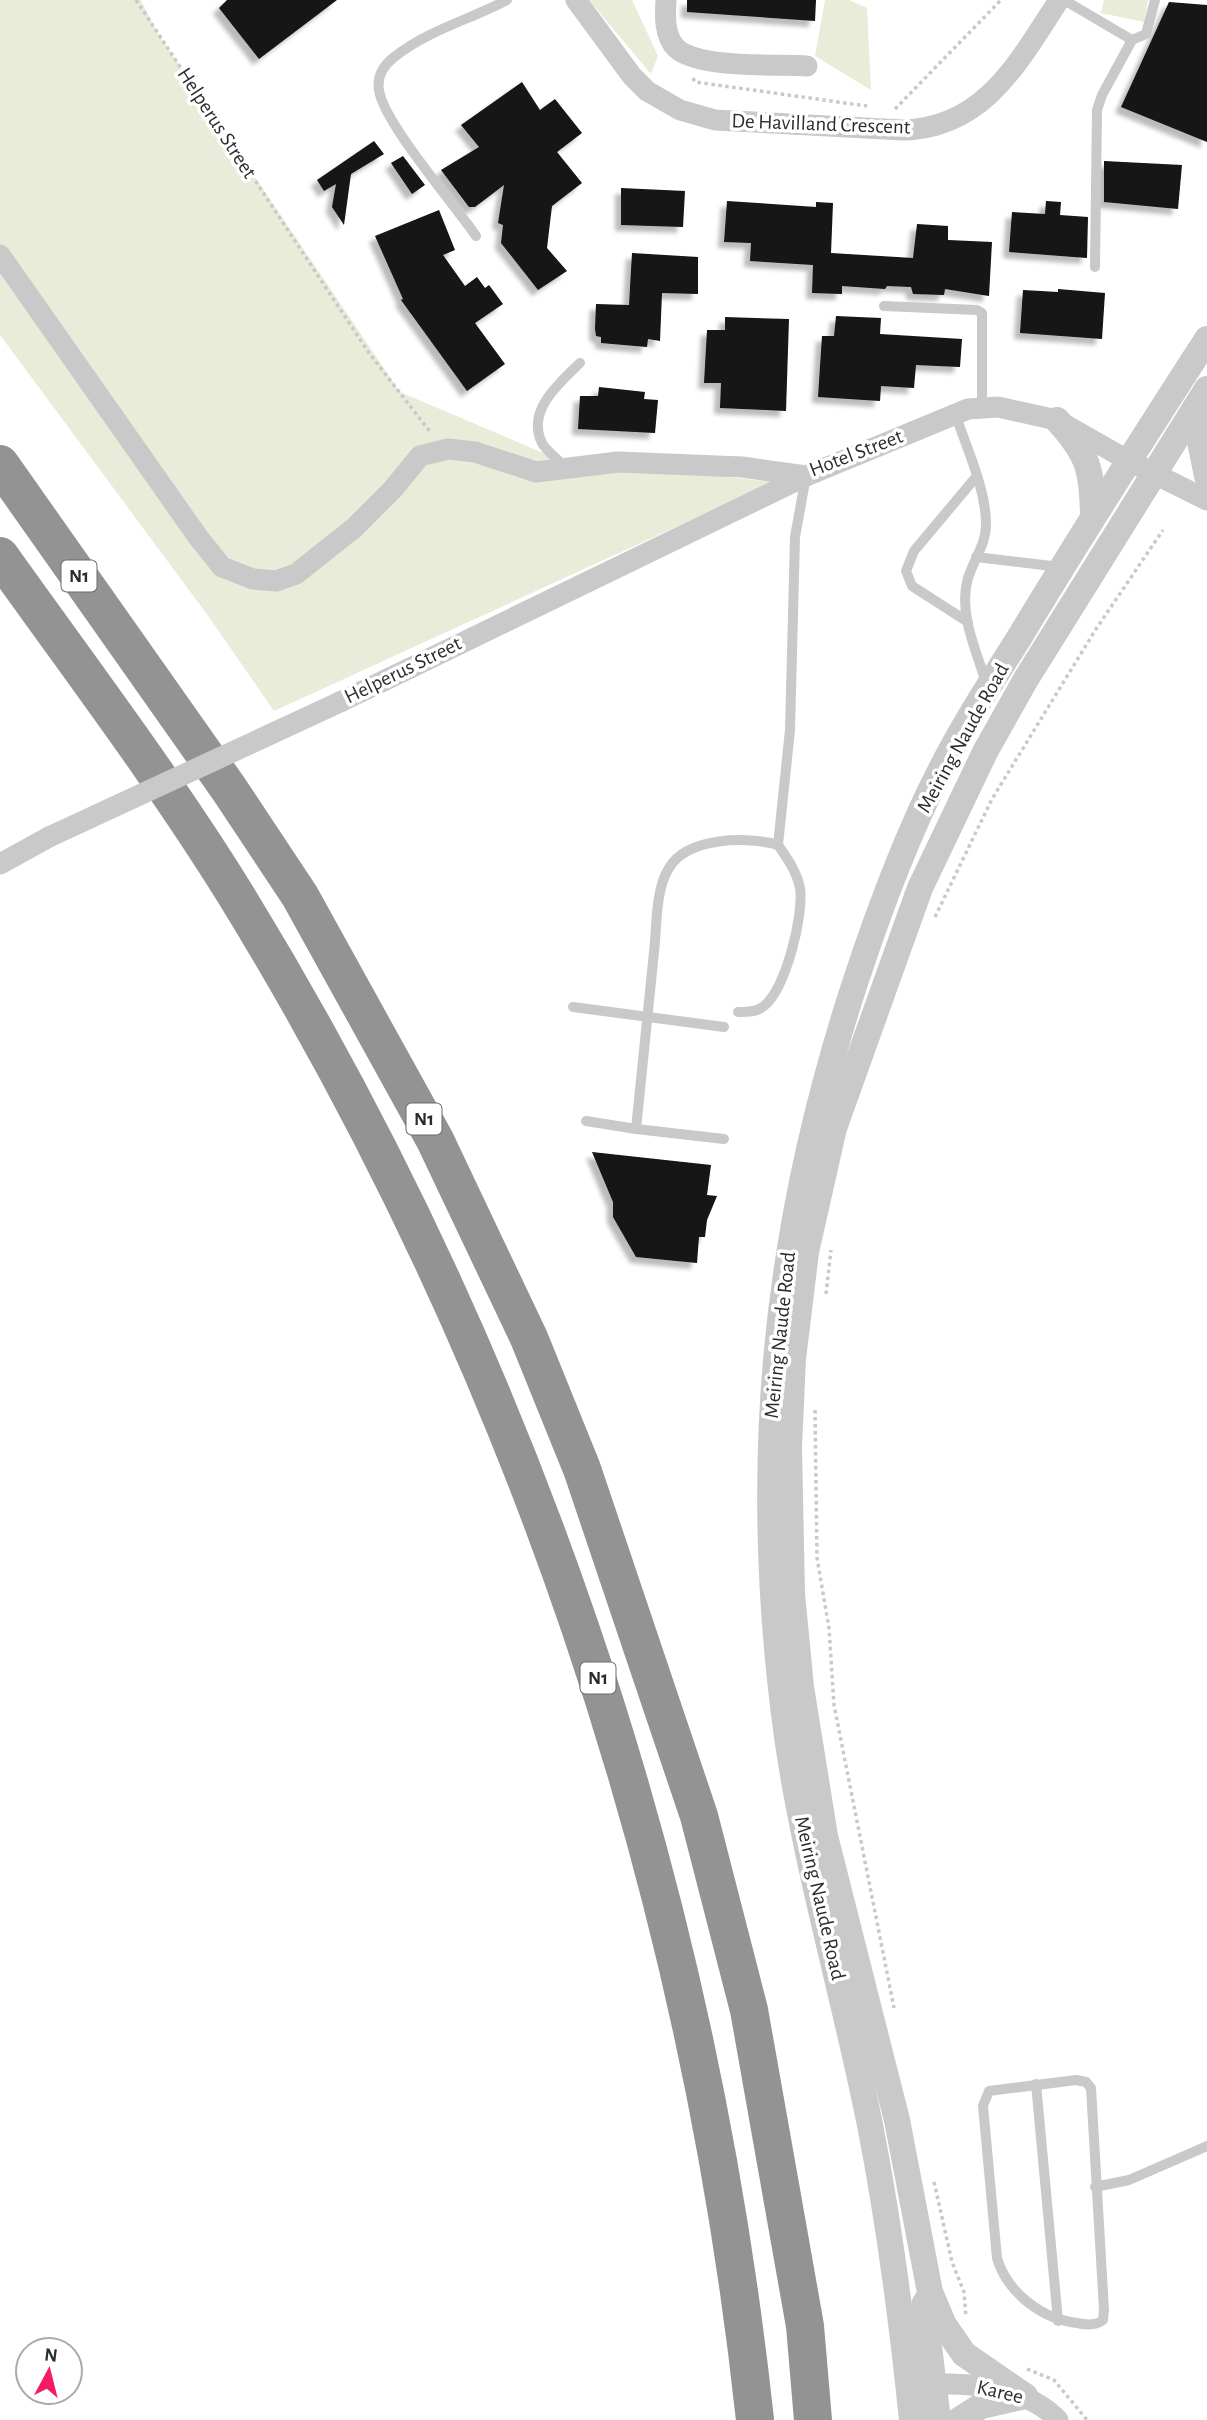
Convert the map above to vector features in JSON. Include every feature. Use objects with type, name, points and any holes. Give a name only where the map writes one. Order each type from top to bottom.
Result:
[{"type":"highway","name":"N1","points":[[0,464],[229,789],[300,896],[435,1140],[530,1338],[582,1469],[699,1816],[756,2049],[805,2326],[813,2420]]},
{"type":"highway","name":"N1","points":[[0,556],[182,810],[289,986],[382,1156],[447,1290],[510,1437],[605,1699],[644,1831],[682,1983],[707,2089],[743,2306],[755,2420]]},
{"type":"street","name":"De Havilland Crescent","points":[[576,0],[639,84],[680,110],[715,120],[903,130],[926,128],[956,119],[985,102],[1007,80],[1062,0]]},
{"type":"street","points":[[666,0],[669,34],[677,48],[685,54],[705,60],[807,66]]},
{"type":"street","points":[[0,255],[190,526],[222,567],[253,579],[276,582],[296,574],[354,528],[393,489],[420,456],[448,449]]},
{"type":"street","name":"Meiring Naude Road","points":[[938,2420],[921,2384],[871,2128],[802,1820],[788,1741],[776,1646],[769,1539],[775,1342],[788,1246],[808,1146],[833,1052],[894,877],[940,771],[1093,514],[1207,339]]},
{"type":"street","name":"Meiring Naude Road","points":[[912,2420],[921,2384],[924,2305],[930,2292],[897,2120],[825,1836],[801,1687],[789,1546],[793,1359],[806,1252],[834,1128],[920,888],[985,752],[1153,473],[1207,389]]},
{"type":"street","points":[[1207,398],[1199,436],[1207,476]]},
{"type":"street","name":"Hotel Street","points":[[448,449],[475,452],[536,472],[618,462],[742,467],[806,476],[955,413],[982,407],[1014,409],[1057,420],[1129,461],[1207,500]]},
{"type":"street","points":[[1057,420],[1084,453],[1092,477],[1093,514]]},
{"type":"street","name":"Helperus Street","points":[[0,864],[49,837],[340,702],[806,476]]},
{"type":"street","points":[[930,2292],[944,2325],[964,2354],[1025,2396]]},
{"type":"street","name":"Karee","points":[[921,2384],[989,2388],[1025,2396],[1042,2405],[1058,2420]]},
{"type":"street","points":[[959,2420],[981,2406],[1025,2396]]},
{"type":"lane","points":[[476,236],[392,121],[381,100],[378,82],[383,67],[424,37],[507,0]]},
{"type":"lane","points":[[1062,0],[1132,40]]},
{"type":"lane","points":[[1095,267],[1097,110],[1102,94],[1132,40],[1146,34],[1156,0]]},
{"type":"lane","points":[[884,306],[977,310],[982,313],[982,407]]},
{"type":"lane","points":[[567,470],[542,444],[538,419],[550,391],[580,363]]},
{"type":"lane","points":[[955,413],[976,477],[986,521],[985,536],[965,593],[968,622],[988,689]]},
{"type":"lane","points":[[738,1012],[758,1010],[770,1000],[780,984],[799,921],[799,884],[778,845],[790,730],[795,537],[806,476]]},
{"type":"lane","points":[[968,622],[912,586],[906,571],[914,551],[976,477]]},
{"type":"lane","points":[[976,557],[1062,567]]},
{"type":"lane","points":[[636,1129],[658,914],[669,867],[683,855],[716,842],[760,839],[778,845]]},
{"type":"lane","points":[[573,1007],[724,1027]]},
{"type":"lane","points":[[586,1121],[724,1139]]},
{"type":"lane","points":[[1076,2080],[1089,2085],[1104,2317],[1097,2324],[1058,2321],[1044,2314],[1012,2287],[1001,2272],[996,2258],[983,2106],[989,2091],[1036,2084],[1076,2080]]},
{"type":"lane","points":[[1036,2084],[1058,2321]]},
{"type":"lane","points":[[1095,2188],[1129,2180],[1207,2146]]},
{"type":"path","name":"Helperus Street","points":[[136,0],[369,353],[422,423],[448,449]]},
{"type":"path","points":[[932,924],[992,799],[1096,629],[1163,530]]},
{"type":"path","points":[[825,1297],[832,1243]]},
{"type":"path","points":[[815,1405],[817,1558],[829,1628],[834,1705],[896,2017]]},
{"type":"path","points":[[932,2175],[952,2263],[964,2292],[966,2328]]},
{"type":"path","points":[[1019,2367],[1035,2370],[1054,2380],[1087,2420]]},
{"type":"green space","points":[[0,0],[141,0],[157,32],[400,392],[555,458],[774,482],[274,711],[206,613],[0,335]]},
{"type":"green space","points":[[589,0],[632,0],[658,56],[651,74]]},
{"type":"green space","points":[[825,0],[849,0],[867,8],[871,90],[815,56]]},
{"type":"green space","points":[[1104,0],[1148,0],[1144,22],[1101,13]]},
{"type":"building","points":[[227,0],[337,0],[259,59],[219,8]]},
{"type":"building","points":[[687,0],[816,0],[815,21],[687,12]]},
{"type":"building","points":[[1169,2],[1207,5],[1207,142],[1121,107]]},
{"type":"building","points":[[522,82],[540,110],[555,99],[582,133],[557,152],[582,183],[552,206],[547,248],[567,271],[538,290],[501,243],[503,225],[498,223],[504,185],[475,207],[469,207],[441,170],[479,147],[461,125]]},
{"type":"building","points":[[374,141],[384,154],[351,174],[344,225],[332,207],[336,184],[324,191],[317,180]]},
{"type":"building","points":[[403,156],[425,185],[412,194],[391,163]]},
{"type":"building","points":[[1104,161],[1182,165],[1178,209],[1104,202]]},
{"type":"building","points":[[621,188],[685,191],[683,227],[621,225]]},
{"type":"building","points":[[727,201],[816,207],[816,202],[833,203],[831,253],[913,258],[917,224],[948,226],[948,240],[992,242],[989,296],[945,289],[944,295],[913,294],[911,287],[887,286],[885,289],[842,286],[842,294],[812,293],[813,265],[750,261],[751,243],[724,242]]},
{"type":"building","points":[[1046,201],[1061,202],[1060,215],[1088,217],[1087,258],[1009,252],[1012,212],[1045,214]]},
{"type":"building","points":[[439,210],[455,250],[443,255],[465,286],[477,277],[485,288],[489,285],[503,304],[475,323],[505,364],[467,391],[401,300],[403,299],[375,236]]},
{"type":"building","points":[[632,253],[698,257],[698,294],[662,293],[660,341],[648,339],[647,347],[601,343],[601,337],[596,336],[595,329],[596,304],[629,305]]},
{"type":"building","points":[[1058,289],[1105,293],[1102,339],[1020,333],[1023,290],[1058,292]]},
{"type":"building","points":[[836,316],[881,318],[880,334],[962,339],[960,367],[916,365],[914,388],[881,386],[880,401],[818,397],[822,336],[834,336]]},
{"type":"building","points":[[725,317],[789,319],[786,411],[720,408],[721,383],[704,383],[707,330],[725,330]]},
{"type":"building","points":[[599,387],[645,392],[644,399],[658,400],[655,433],[578,429],[580,396],[598,396]]},
{"type":"building","points":[[592,1152],[711,1165],[707,1195],[717,1196],[707,1220],[705,1237],[699,1237],[697,1263],[636,1257],[613,1217],[613,1202]]}]
